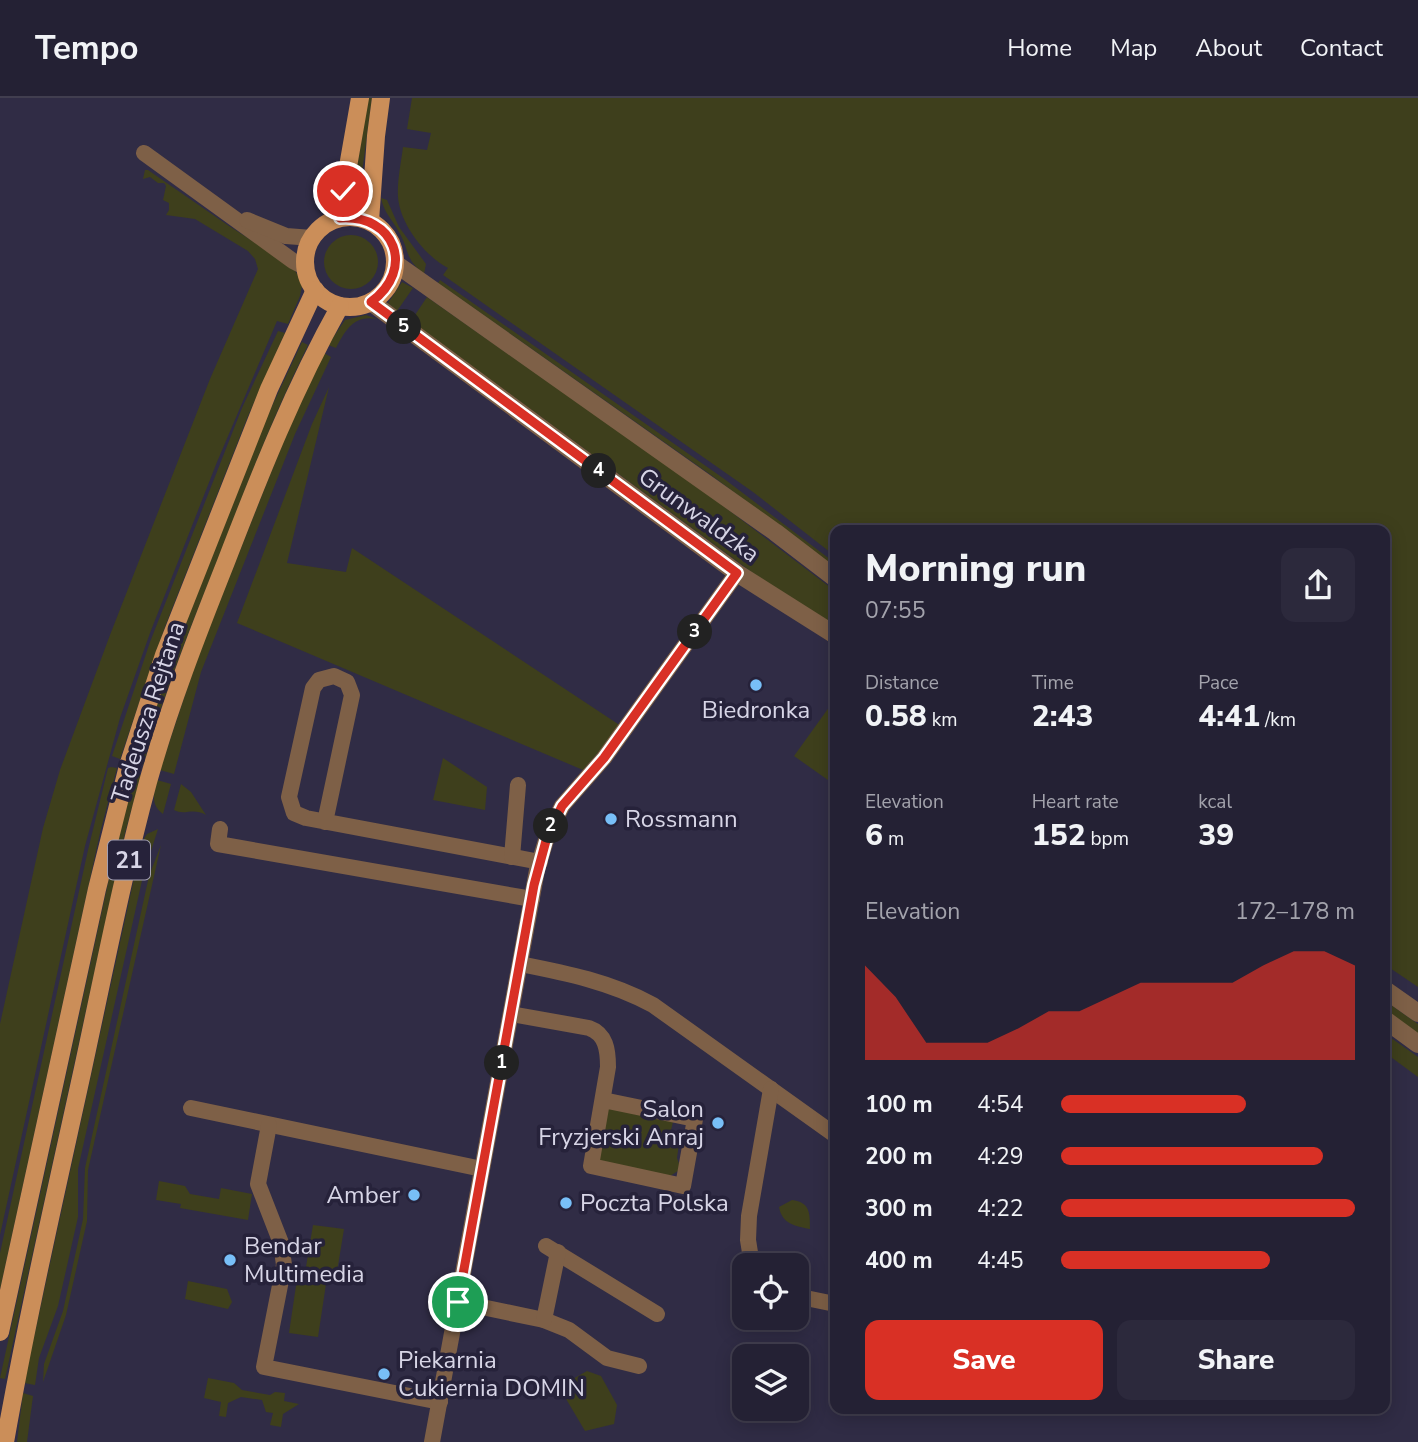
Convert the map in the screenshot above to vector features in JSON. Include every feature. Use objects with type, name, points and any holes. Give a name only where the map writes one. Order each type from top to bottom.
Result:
[{"type":"main road","points":[[340,218],[360,98]]},
{"type":"main road","points":[[370,221],[376,136],[382,98]]},
{"type":"main road","points":[[355,217],[370,221],[381,228],[395,251],[396,264],[392,280],[384,293],[361,306],[331,303],[315,290],[306,267],[306,252],[312,238],[329,222],[340,218],[355,217]]},
{"type":"main road","name":"Tadeusza Rejtana","points":[[0,1332],[103,867],[132,753],[164,655],[254,427],[315,290]]},
{"type":"main road","name":"Tadeusza Rejtana","points":[[5,1442],[20,1359],[108,953],[133,841],[160,739],[262,468],[308,365],[340,306]]},
{"type":"street","points":[[144,153],[220,210],[293,261],[306,267]]},
{"type":"street","points":[[220,210],[286,236],[312,238]]},
{"type":"street","name":"Grunwaldzka","points":[[396,264],[775,532],[830,574]]},
{"type":"street","name":"Grunwaldzka","points":[[371,302],[737,573],[830,632]]},
{"type":"street","points":[[432,1442],[533,892],[547,837],[562,806],[604,758],[737,573]]},
{"type":"street","points":[[325,822],[352,699],[350,685],[334,676],[319,680],[313,688],[289,797],[295,813],[325,822],[540,862]]},
{"type":"street","points":[[512,857],[518,785]]},
{"type":"street","points":[[220,829],[218,844],[533,892]]},
{"type":"street","points":[[520,964],[589,978],[635,995],[653,1005],[830,1131]]},
{"type":"street","points":[[1390,993],[1418,1013]]},
{"type":"street","points":[[511,1014],[589,1028],[599,1034],[607,1046],[603,1100],[592,1166],[683,1186],[695,1119],[603,1100]]},
{"type":"street","points":[[1390,1023],[1418,1044]]},
{"type":"street","points":[[750,1253],[749,1216],[771,1089]]},
{"type":"street","points":[[191,1108],[482,1169]]},
{"type":"street","points":[[269,1125],[258,1184],[281,1243],[284,1265],[264,1367],[440,1402]]},
{"type":"street","points":[[544,1320],[552,1249],[657,1314]]},
{"type":"street","points":[[809,1299],[830,1303]]},
{"type":"street","points":[[458,1302],[544,1320],[569,1331],[607,1358],[639,1366]]},
{"type":"shaded area","points":[[368,98],[372,98],[361,180],[355,179]]},
{"type":"shaded area","points":[[412,98],[1418,98],[1418,987],[1390,968],[1390,525],[830,525],[830,552],[753,492],[443,275],[448,268],[431,256],[415,238],[400,207],[398,185],[403,147],[427,150],[431,133],[407,129]]},
{"type":"shaded area","points":[[145,170],[292,266],[302,286],[288,324],[277,321],[217,462],[120,718],[85,846],[0,1235],[0,1024],[43,828],[60,770],[110,635],[210,379],[258,269],[255,259],[248,251],[195,219],[166,215],[169,203],[163,200],[166,186],[150,177],[143,179]]},
{"type":"shaded area","points":[[381,198],[387,200],[399,227],[426,264],[424,274],[410,259]]},
{"type":"shaded area","points":[[351,235],[370,243],[378,262],[370,281],[351,289],[332,281],[324,262],[332,243]]},
{"type":"shaded area","points":[[440,280],[723,478],[830,559],[830,564],[711,475],[438,283]]},
{"type":"shaded area","points":[[402,282],[413,288],[397,311],[388,303]]},
{"type":"shaded area","points":[[427,297],[709,495],[830,587],[830,622],[757,576],[411,321]]},
{"type":"shaded area","points":[[366,315],[377,319],[357,321],[347,329],[336,348],[328,345],[345,320]]},
{"type":"shaded area","points":[[278,331],[285,333],[248,416],[166,624],[120,759],[112,756],[150,642],[242,408]]},
{"type":"shaded area","points":[[302,342],[308,345],[262,447],[200,604],[143,765],[137,764],[165,676],[265,421]]},
{"type":"shaded area","points":[[324,353],[331,357],[295,434],[201,672],[174,774],[160,770],[198,656],[291,422]]},
{"type":"shaded area","points":[[329,387],[287,563],[346,572],[352,548],[621,726],[583,770],[237,623],[312,424]]},
{"type":"shaded area","points":[[830,706],[830,781],[794,756]]},
{"type":"shaded area","points":[[443,758],[487,787],[485,810],[433,800]]},
{"type":"shaded area","points":[[108,768],[117,768],[100,833],[0,1290],[0,1253],[88,850]]},
{"type":"shaded area","points":[[134,773],[141,775],[125,833],[5,1379],[0,1378],[117,842]]},
{"type":"shaded area","points":[[157,780],[171,784],[163,814],[155,803]]},
{"type":"shaded area","points":[[181,784],[191,792],[206,815],[174,810]]},
{"type":"shaded area","points":[[158,829],[143,876],[78,1169],[78,1217],[58,1306],[39,1358],[35,1385],[24,1383],[142,842],[147,834]]},
{"type":"shaded area","points":[[161,845],[88,1170],[87,1221],[66,1315],[43,1382],[44,1364],[63,1311],[83,1219],[85,1168],[149,876]]},
{"type":"shaded area","points":[[1390,1004],[1418,1024],[1418,1035],[1390,1015]]},
{"type":"shaded area","points":[[1390,1037],[1418,1057],[1418,1077],[1390,1056]]},
{"type":"shaded area","points":[[615,1106],[673,1122],[671,1130],[679,1144],[677,1158],[681,1169],[667,1178],[601,1162],[598,1158],[606,1109]]},
{"type":"shaded area","points":[[159,1181],[185,1186],[190,1194],[219,1199],[221,1188],[252,1194],[248,1220],[180,1208],[181,1204],[156,1200]]},
{"type":"shaded area","points":[[792,1200],[802,1203],[808,1209],[810,1229],[794,1225],[783,1217],[779,1207]]},
{"type":"shaded area","points":[[313,1225],[344,1229],[336,1278],[305,1273]]},
{"type":"shaded area","points":[[297,1279],[326,1284],[318,1337],[289,1333]]},
{"type":"shaded area","points":[[188,1281],[227,1289],[232,1302],[228,1309],[185,1299]]},
{"type":"shaded area","points":[[587,1371],[601,1376],[617,1405],[614,1424],[585,1431],[562,1392],[564,1384]]},
{"type":"shaded area","points":[[208,1378],[234,1383],[242,1390],[270,1395],[275,1392],[285,1393],[284,1401],[299,1404],[283,1414],[281,1427],[270,1425],[273,1413],[266,1412],[262,1400],[241,1397],[228,1403],[226,1417],[219,1416],[221,1402],[204,1398]]},
{"type":"shaded area","points":[[23,1393],[33,1396],[27,1442],[17,1442]]},
{"type":"place","name":"Biedronka","points":[[756,685]]},
{"type":"place","name":"Rossmann","points":[[611,819]]},
{"type":"place","name":"Salon Fryzjerski Anraj","points":[[718,1123]]},
{"type":"place","name":"Amber","points":[[414,1195]]},
{"type":"place","name":"Poczta Polska","points":[[566,1203]]},
{"type":"place","name":"Bendar Multimedia","points":[[230,1260]]},
{"type":"place","name":"Piekarnia Cukiernia DOMIN","points":[[384,1374]]},
{"type":"route","points":[[343,191],[340,218],[355,217],[370,221],[381,228],[395,251],[396,264],[392,280],[384,293],[371,302],[737,573],[604,758],[562,806],[547,837],[534,885],[458,1302]]}]
